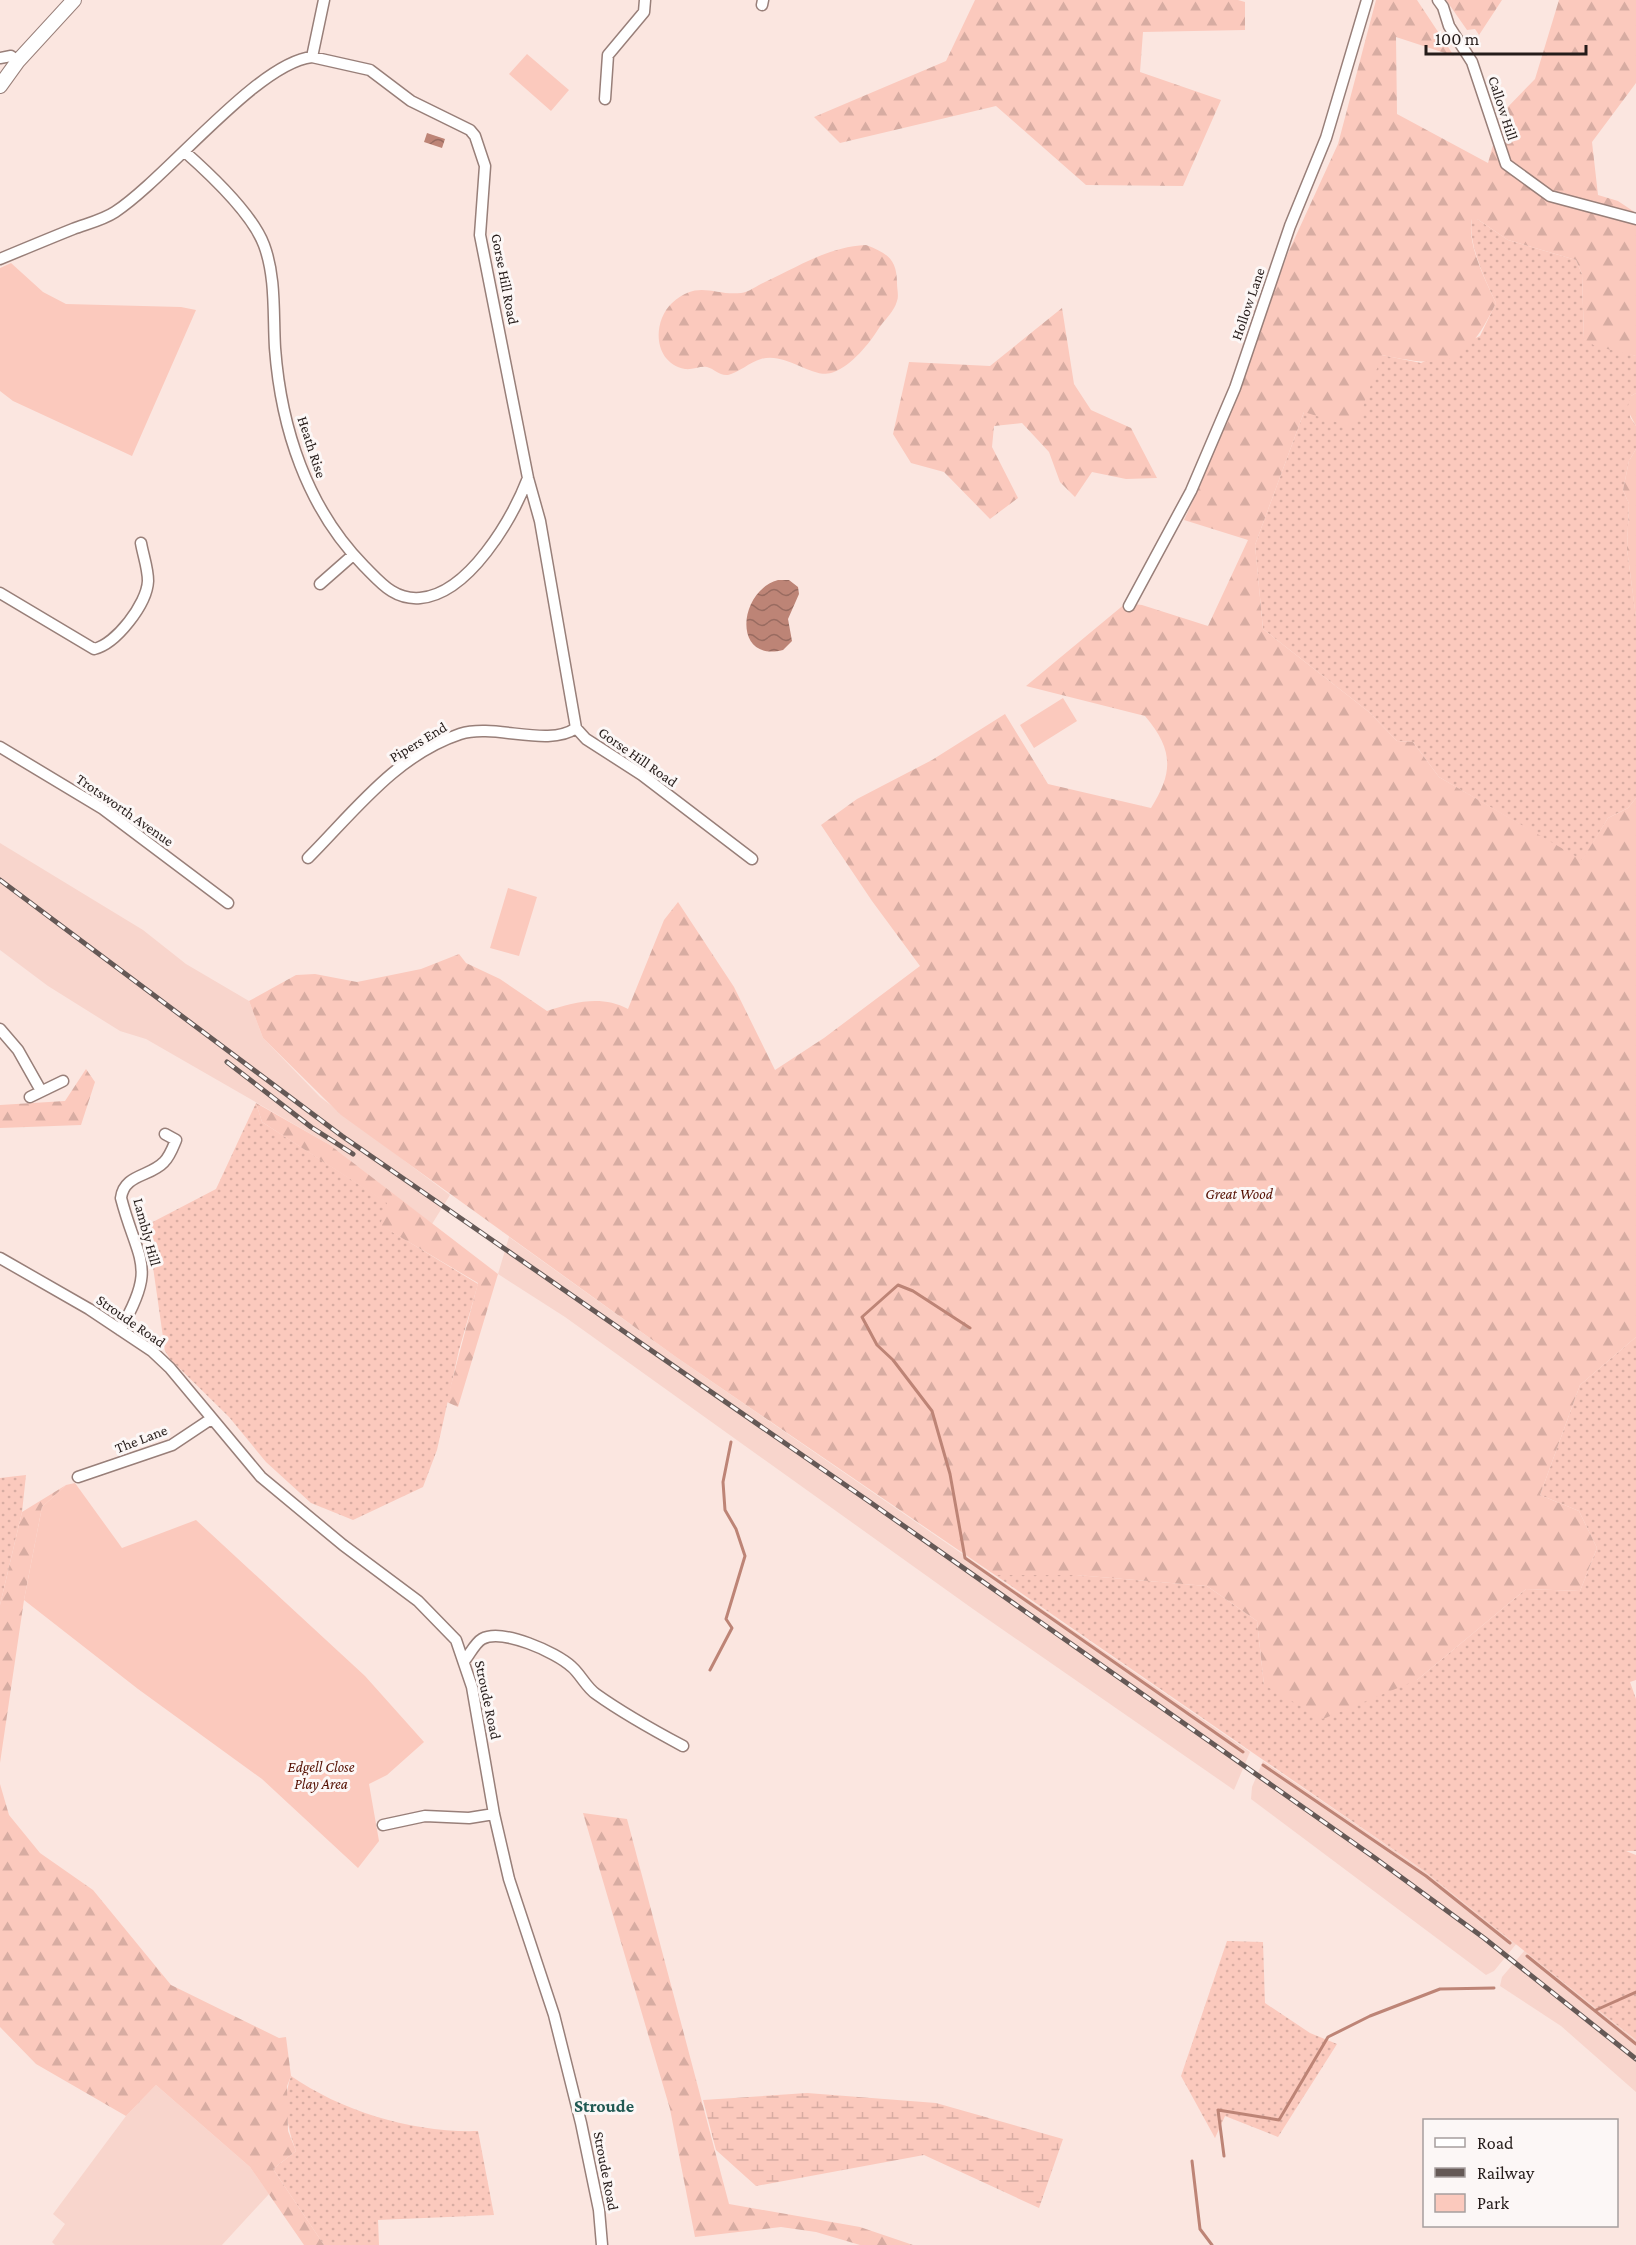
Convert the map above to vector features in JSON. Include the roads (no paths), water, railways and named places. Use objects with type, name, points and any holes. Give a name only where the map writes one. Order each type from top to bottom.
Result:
[{"type":"main road","points":[[0,86],[8,58],[74,0]]},
{"type":"street","points":[[0,259],[113,213],[143,191],[268,76],[296,61],[312,57],[324,0]]},
{"type":"street","points":[[605,99],[608,55],[644,12],[645,0]]},
{"type":"street","name":"Hollow Lane","points":[[1129,606],[1191,491],[1235,388],[1290,226],[1326,138],[1366,0]]},
{"type":"street","name":"Callow Hill","points":[[1443,2],[1449,26],[1472,62],[1484,92],[1506,164],[1550,196],[1636,219]]},
{"type":"street","name":"Gorse Hill Road","points":[[312,57],[370,70],[411,101],[464,125],[475,136],[485,166],[480,235],[528,478],[540,521],[576,728],[586,739],[642,775],[752,859]]},
{"type":"street","name":"Heath Rise","points":[[185,152],[248,218],[263,242],[271,270],[276,364],[288,425],[299,464],[313,497],[353,555],[385,587],[402,598],[427,597],[468,571],[498,538],[528,478]]},
{"type":"street","points":[[0,593],[94,649],[104,646],[114,640],[144,594],[148,582],[141,543]]},
{"type":"street","points":[[320,584],[353,555]]},
{"type":"street","name":"Pipers End","points":[[308,858],[370,793],[409,761],[442,742],[478,731],[562,735],[576,728]]},
{"type":"street","name":"Trotsworth Avenue","points":[[0,747],[103,809],[228,903]]},
{"type":"street","points":[[0,1029],[18,1050],[40,1089]]},
{"type":"street","points":[[30,1097],[40,1089],[63,1081]]},
{"type":"street","name":"Lambly Hill","points":[[120,1330],[138,1298],[143,1275],[140,1253],[121,1198],[122,1190],[131,1180],[164,1162],[176,1140],[165,1134]]},
{"type":"street","name":"Stroude Road","points":[[0,1258],[138,1341],[170,1368],[261,1477],[343,1545],[418,1601],[456,1640],[465,1660],[472,1687],[494,1814],[519,1915],[542,1974],[561,2042],[599,2210],[602,2245]]},
{"type":"street","name":"The Lane","points":[[78,1477],[172,1445],[211,1419]]},
{"type":"street","points":[[456,1640],[480,1640],[493,1636],[533,1644],[561,1658],[573,1668],[593,1692],[638,1722],[684,1746]]},
{"type":"street","points":[[465,1660],[480,1640]]},
{"type":"street","points":[[383,1825],[425,1816],[469,1818],[494,1814]]},
{"type":"water","points":[[427,133],[445,139],[442,148],[424,142]]},
{"type":"water","points":[[778,580],[789,580],[798,587],[799,594],[788,619],[792,641],[783,650],[767,651],[755,646],[748,636],[746,624],[755,597],[765,587]]},
{"type":"waterway","points":[[970,1328],[913,1291],[898,1285],[862,1317],[877,1345],[893,1360],[932,1411],[950,1474],[965,1558],[1243,1752]]},
{"type":"waterway","points":[[710,1670],[732,1628],[726,1619],[745,1556],[736,1529],[725,1510],[723,1482],[731,1442]]},
{"type":"waterway","points":[[1263,1765],[1426,1876],[1510,1943]]},
{"type":"waterway","points":[[1527,1956],[1636,2044]]},
{"type":"waterway","points":[[1224,2156],[1218,2110],[1279,2120],[1328,2037],[1370,2016],[1440,1989],[1494,1988]]},
{"type":"waterway","points":[[1596,2010],[1636,1992]]},
{"type":"waterway","points":[[1192,2161],[1200,2229],[1212,2245]]},
{"type":"railway","points":[[0,880],[342,1136],[867,1500],[1375,1858],[1484,1938],[1636,2059]]},
{"type":"railway","points":[[227,1062],[311,1127],[353,1154]]},
{"type":"district","name":"Stroude","points":[[604,2106]]},
{"type":"park label","name":"Great Wood","points":[[1239,1194]]},
{"type":"park label","name":"Edgell Close Play Area","points":[[321,1776]]}]
